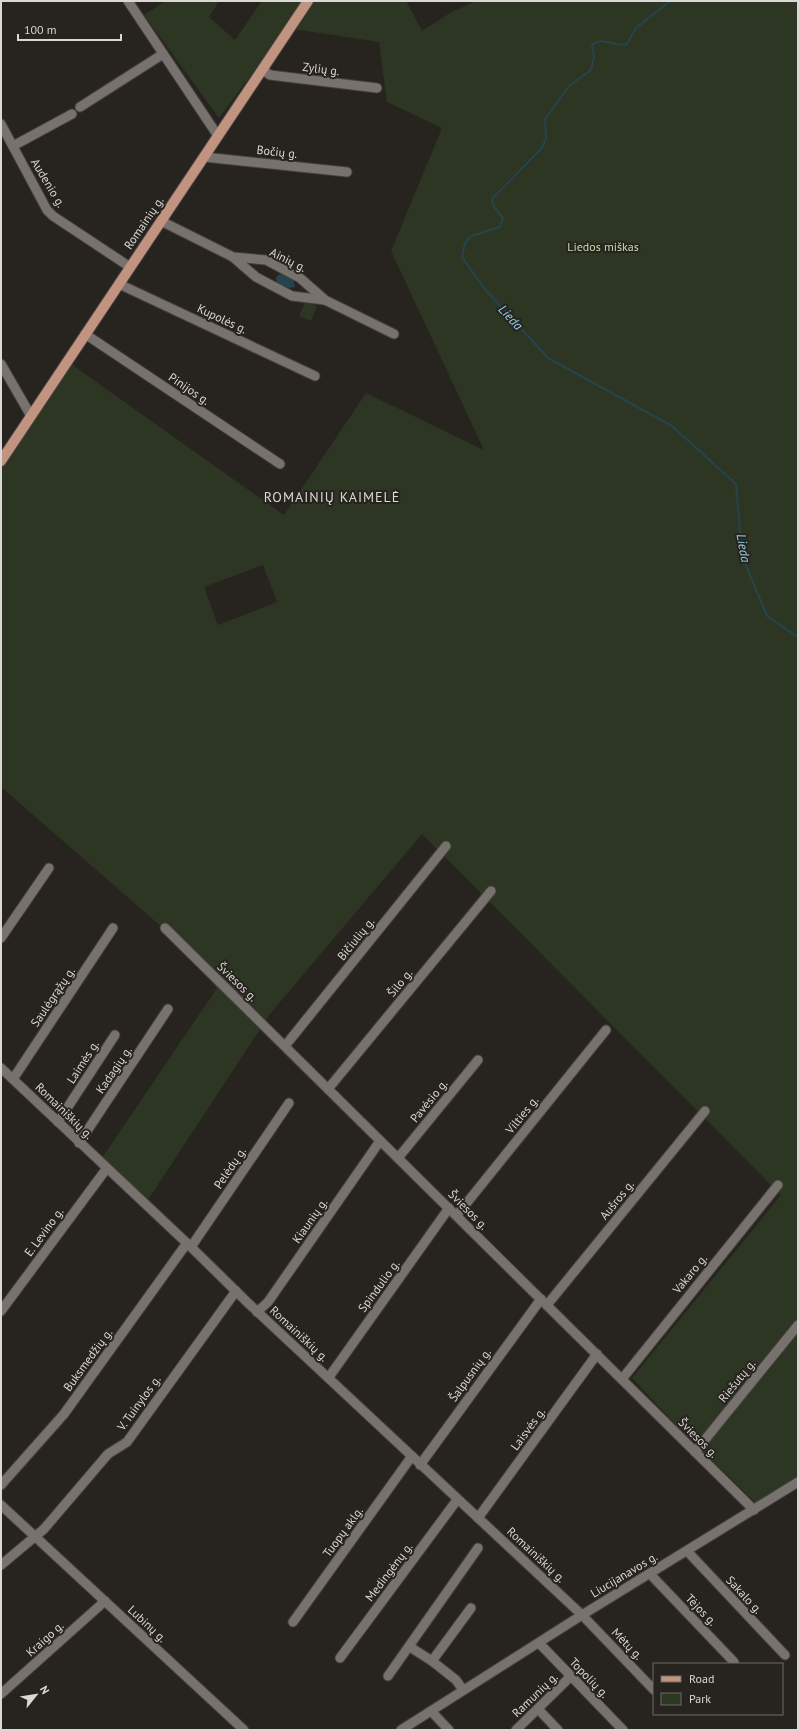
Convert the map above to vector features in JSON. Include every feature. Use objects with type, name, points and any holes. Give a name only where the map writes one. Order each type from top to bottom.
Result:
[{"type":"main road","name":"Romainių g.","points":[[1,461],[308,1]]},
{"type":"street","points":[[128,1],[218,136]]},
{"type":"street","points":[[80,106],[164,54]]},
{"type":"street","name":"Zylių g.","points":[[262,70],[270,75],[377,88]]},
{"type":"street","points":[[13,146],[72,114]]},
{"type":"street","name":"Audenio g.","points":[[1,124],[47,210],[53,216],[130,267]]},
{"type":"street","name":"Bočių g.","points":[[204,157],[348,172]]},
{"type":"street","name":"Ainių g.","points":[[161,221],[233,257],[256,277],[292,296],[325,300]]},
{"type":"street","name":"Ainių g.","points":[[233,257],[266,260],[300,278],[325,300],[394,334]]},
{"type":"street","name":"Kupolės g.","points":[[119,284],[315,376]]},
{"type":"street","name":"Pinijos g.","points":[[85,334],[280,464]]},
{"type":"street","points":[[1,364],[31,416]]},
{"type":"street","name":"Bičiulių g.","points":[[285,1046],[446,846]]},
{"type":"street","points":[[1,938],[49,868]]},
{"type":"street","name":"Šilo g.","points":[[328,1089],[491,891]]},
{"type":"street","name":"Saulėgrąžų g.","points":[[13,1079],[113,928]]},
{"type":"street","name":"Šviesos g.","points":[[165,928],[754,1510]]},
{"type":"street","name":"Kadagių g.","points":[[79,1143],[168,1009]]},
{"type":"street","name":"Vilties g.","points":[[457,1216],[606,1030]]},
{"type":"street","name":"Laimės g.","points":[[58,1122],[115,1035]]},
{"type":"street","name":"Pavėsio g.","points":[[398,1158],[478,1060]]},
{"type":"street","name":"Romainiškių g.","points":[[1,1068],[79,1143],[189,1244],[257,1312],[582,1615]]},
{"type":"street","name":"Pelėdų g.","points":[[189,1244],[289,1103]]},
{"type":"street","name":"Aušros g.","points":[[544,1302],[705,1111]]},
{"type":"street","name":"Kiaunių g.","points":[[257,1312],[268,1302],[380,1141]]},
{"type":"street","name":"E. Levino g.","points":[[1,1311],[106,1168]]},
{"type":"street","name":"Vakaro g.","points":[[622,1379],[778,1185]]},
{"type":"street","name":"Spindulio g.","points":[[328,1378],[449,1208]]},
{"type":"street","name":"Buksmedžių g.","points":[[1,1485],[64,1414],[189,1244]]},
{"type":"street","name":"V. Tuinylos g.","points":[[34,1536],[44,1529],[108,1454],[127,1442],[236,1291]]},
{"type":"street","name":"Šalpusnių g.","points":[[420,1465],[544,1302]]},
{"type":"street","name":"Riešutų g.","points":[[695,1452],[798,1325]]},
{"type":"street","name":"Laisvės g.","points":[[478,1518],[597,1354]]},
{"type":"street","name":"Tuopų aklg.","points":[[293,1622],[412,1456]]},
{"type":"street","name":"Liucijanavos g.","points":[[401,1730],[582,1615],[798,1482]]},
{"type":"street","name":"Medingėnų g.","points":[[340,1658],[457,1500]]},
{"type":"street","name":"Lubinų g.","points":[[1,1505],[244,1730]]},
{"type":"street","points":[[1,1565],[34,1536]]},
{"type":"street","points":[[388,1676],[478,1548]]},
{"type":"street","name":"Sakalo g.","points":[[687,1551],[785,1655]]},
{"type":"street","name":"Tėjos g.","points":[[650,1574],[734,1662]]},
{"type":"street","name":"Kraigo g.","points":[[1,1694],[105,1601]]},
{"type":"street","points":[[432,1661],[471,1608]]},
{"type":"street","name":"Mėtų g.","points":[[582,1615],[653,1689]]},
{"type":"street","name":"Topolių g.","points":[[539,1643],[623,1730]]},
{"type":"street","points":[[410,1646],[456,1680],[463,1690]]},
{"type":"street","name":"Ramunių g.","points":[[516,1730],[571,1676]]},
{"type":"street","points":[[538,1709],[558,1730]]},
{"type":"street","points":[[431,1711],[449,1730]]},
{"type":"green space","name":"Liedos miškas","points":[[166,1],[219,1],[209,17],[235,40],[262,1],[406,1],[422,31],[450,13],[476,1],[798,1],[798,1488],[763,1510],[678,1427],[632,1378],[781,1195],[422,834],[270,1014],[148,1200],[102,1158],[217,988],[163,928],[1,787],[1,461],[67,361],[284,515],[366,393],[484,450],[391,251],[442,128],[387,102],[379,42],[286,28],[219,118],[144,15]],"holes":[[[263,565],[277,602],[218,625],[204,587]]]},
{"type":"green space","points":[[305,302],[317,306],[311,321],[299,316]]},
{"type":"water","points":[[283,274],[293,279],[295,287],[288,288],[277,283],[276,278],[278,275]]},
{"type":"waterway","name":"Lieda","points":[[670,1],[636,28],[627,44],[622,45],[600,41],[592,45],[594,57],[591,70],[569,86],[545,119],[546,138],[542,148],[492,199],[494,207],[503,218],[500,227],[471,236],[465,243],[462,257],[484,288],[548,358],[672,426],[736,484],[742,556],[767,616],[798,637]]},
{"type":"district","name":"ROMAINIŲ KAIMELĖ","points":[[332,497]]}]
